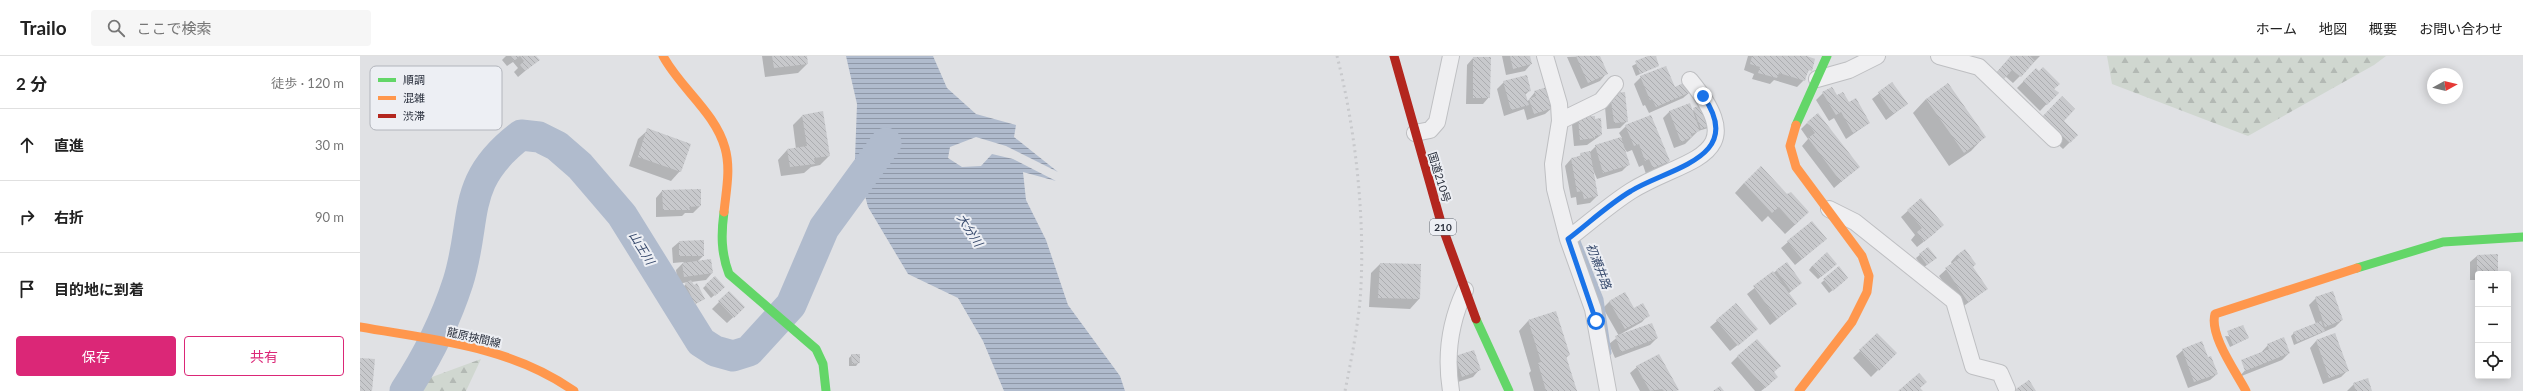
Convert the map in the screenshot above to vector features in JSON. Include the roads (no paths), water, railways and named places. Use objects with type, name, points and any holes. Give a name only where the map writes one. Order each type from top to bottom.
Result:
[{"type":"main road","points":[[663,56],[678,83],[716,126],[726,149],[728,177],[723,262],[729,274],[816,349],[826,378],[826,391]]},
{"type":"main road","name":"国道210号","points":[[1394,56],[1442,224],[1465,290],[1509,391]]},
{"type":"main road","points":[[1800,391],[1852,322],[1863,301],[1870,281],[1869,272],[1862,256],[1829,209],[1796,167],[1790,148],[1794,134],[1827,56]]},
{"type":"main road","points":[[2246,391],[2218,338],[2212,322],[2215,314],[2420,248],[2443,242],[2523,237]]},
{"type":"main road","name":"龍原挾間線","points":[[360,327],[481,350],[534,367],[574,391]]},
{"type":"street","points":[[1415,133],[1430,130],[1437,122],[1451,56]]},
{"type":"street","points":[[1545,56],[1559,104],[1560,121],[1552,172],[1559,209],[1593,309],[1608,391]]},
{"type":"street","points":[[1817,80],[1849,70],[1877,56]]},
{"type":"street","points":[[1939,56],[1979,67],[2054,139]]},
{"type":"street","points":[[1568,239],[1630,191],[1695,161],[1709,150],[1715,133],[1714,119],[1708,103],[1690,80]]},
{"type":"street","points":[[1560,121],[1601,101],[1615,84]]},
{"type":"street","points":[[1829,209],[1855,222],[1954,301],[1973,366],[2000,373],[2007,390]]},
{"type":"street","points":[[1451,391],[1448,364],[1452,326],[1465,290]]},
{"type":"water","name":"大分川","points":[[846,56],[933,56],[947,88],[976,114],[1016,125],[1014,137],[1058,172],[1006,146],[976,137],[950,147],[948,158],[962,167],[981,166],[992,154],[1013,159],[1056,181],[1023,172],[1026,200],[1046,240],[1068,305],[1120,376],[1125,391],[1004,391],[983,341],[958,298],[908,274],[868,207],[855,158],[857,104]]},
{"type":"waterway","name":"山王川","points":[[405,391],[435,338],[453,297],[464,259],[470,220],[479,185],[488,169],[501,152],[521,135],[539,137],[557,146],[580,166],[622,215],[701,342],[715,351],[733,356],[749,351],[791,305],[824,228],[886,143]]},
{"type":"waterway","name":"初瀬井路","points":[[1576,236],[1601,299],[1609,353]]},
{"type":"railway","points":[[1337,56],[1344,85],[1354,146],[1358,178],[1362,241],[1360,301],[1356,335],[1345,391]]}]
